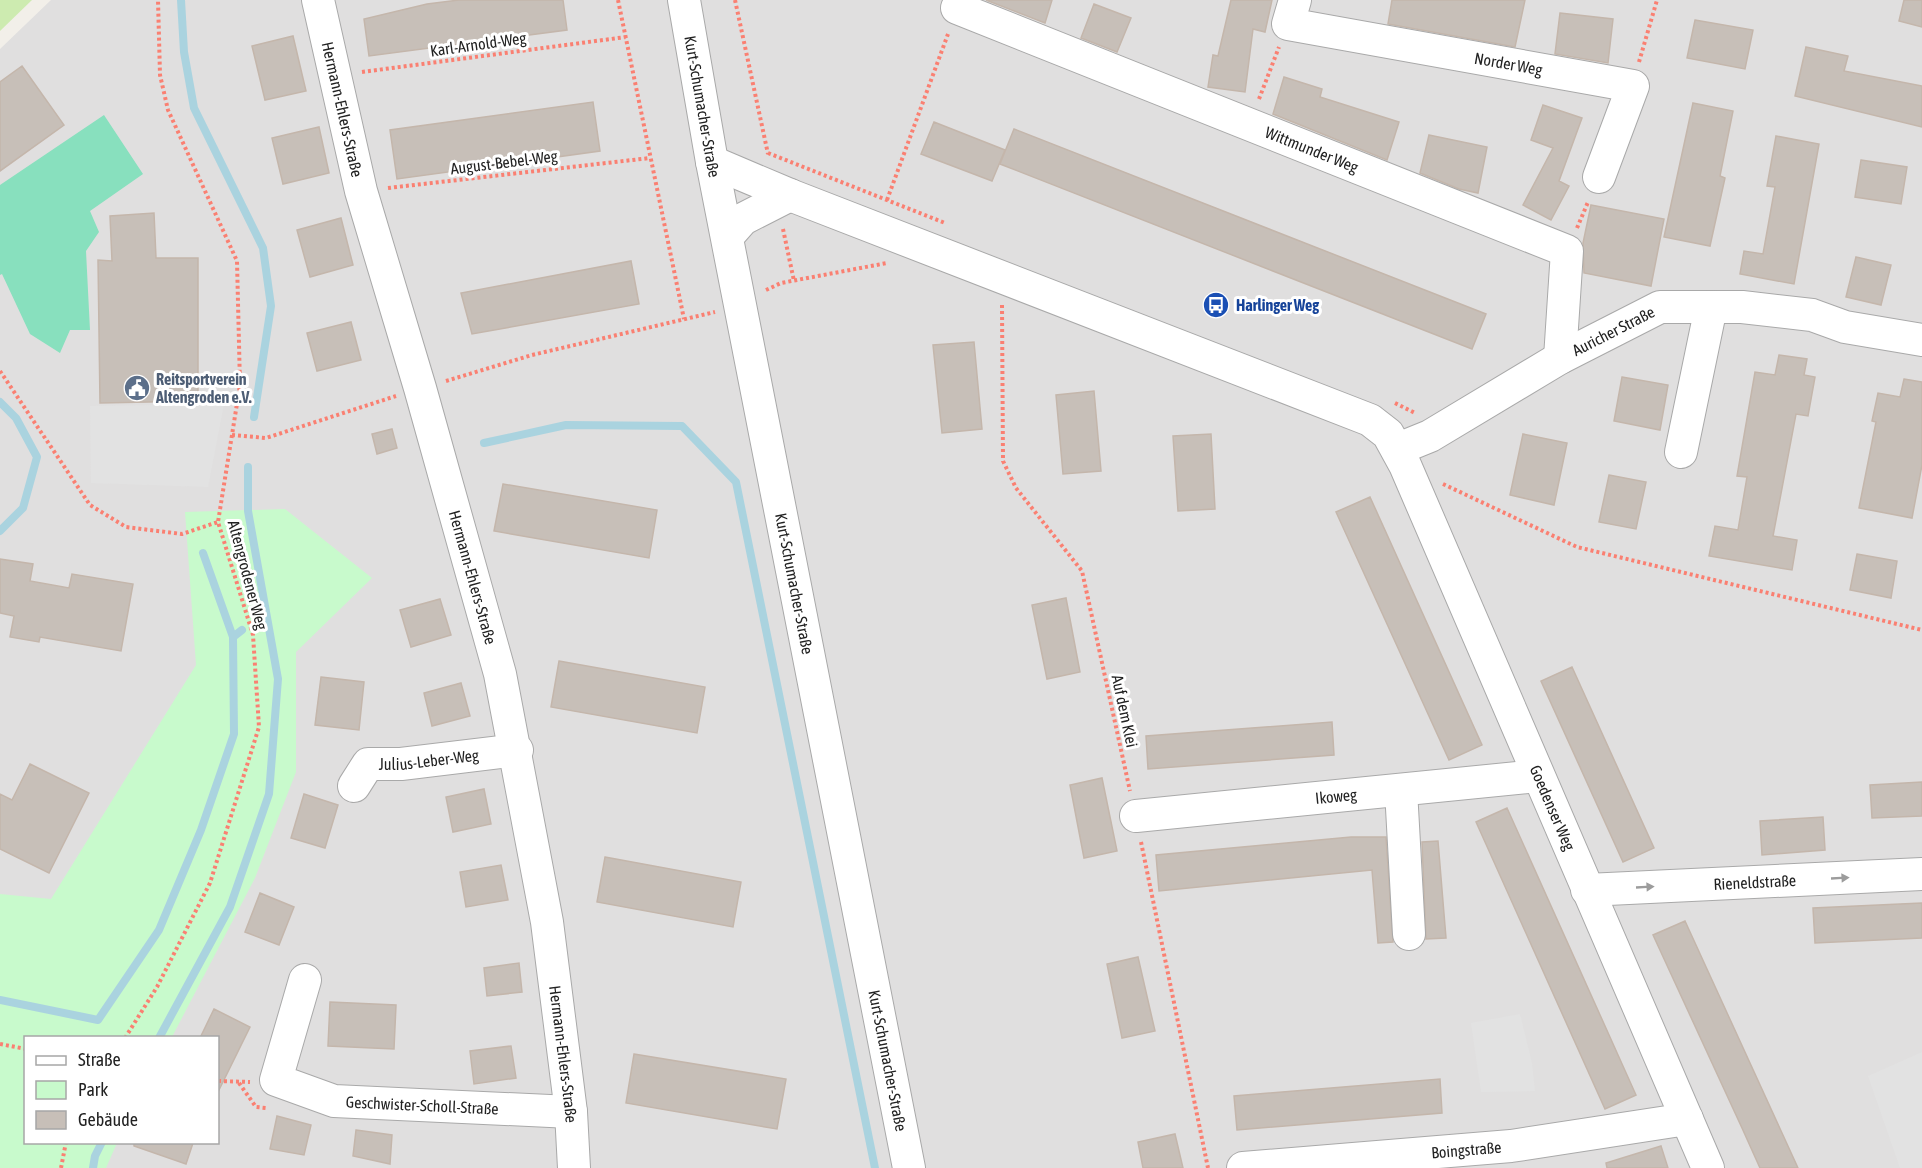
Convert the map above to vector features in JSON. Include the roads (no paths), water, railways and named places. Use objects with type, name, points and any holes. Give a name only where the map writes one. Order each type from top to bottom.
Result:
[{"type":"street","name":"Hermann-Ehlers-Straße","points":[[318,0],[333,76],[361,191],[420,388],[500,674],[517,750],[547,922],[571,1112],[574,1168]]},
{"type":"street","name":"Kurt-Schumacher-Straße","points":[[684,0],[712,162],[909,1168]]},
{"type":"street","name":"Wittmunder Weg","points":[[957,8],[1567,251],[1560,358]]},
{"type":"street","name":"Norder Weg","points":[[1292,12],[1633,86],[1599,177]]},
{"type":"street","points":[[712,162],[1008,281],[1370,420],[1388,434],[1398,449]]},
{"type":"street","points":[[728,236],[743,219],[790,195]]},
{"type":"street","points":[[1681,452],[1711,307]]},
{"type":"street","name":"Auricher Straße","points":[[1398,449],[1430,436],[1560,358],[1660,308],[1742,307],[1812,315],[1845,327],[1922,340]]},
{"type":"street","name":"Goedenser Weg","points":[[1398,449],[1708,1168]]},
{"type":"street","name":"Julius-Leber-Weg","points":[[354,786],[368,764],[401,764],[517,750]]},
{"type":"street","name":"Ikoweg","points":[[1136,816],[1538,776]]},
{"type":"street","points":[[1401,790],[1408,934]]},
{"type":"street","name":"Rieneldstraße","points":[[1587,890],[1922,874]]},
{"type":"street","name":"Geschwister-Scholl-Straße","points":[[305,980],[276,1080],[334,1101],[571,1112]]},
{"type":"street","name":"Boingstraße","points":[[1243,1168],[1511,1146],[1687,1119]]},
{"type":"waterway","points":[[181,0],[184,52],[194,108],[263,248],[271,306],[254,417]]},
{"type":"waterway","points":[[0,402],[16,418],[37,457],[23,508],[0,531]]},
{"type":"waterway","points":[[484,443],[566,425],[682,426],[736,482],[875,1168]]},
{"type":"waterway","points":[[160,1036],[230,907],[269,794],[278,679],[248,511],[248,467]]},
{"type":"waterway","points":[[203,553],[233,637]]},
{"type":"waterway","points":[[256,622],[266,615]]},
{"type":"waterway","points":[[0,1000],[98,1020],[159,930],[201,830],[234,734],[233,637],[242,630]]},
{"type":"waterway","points":[[93,1168],[95,1156],[101,1144]]},
{"type":"place","name":"Harlinger Weg","points":[[1216,305]]},
{"type":"place","name":"Reitsportverein Altengroden e.V.","points":[[137,388]]}]
